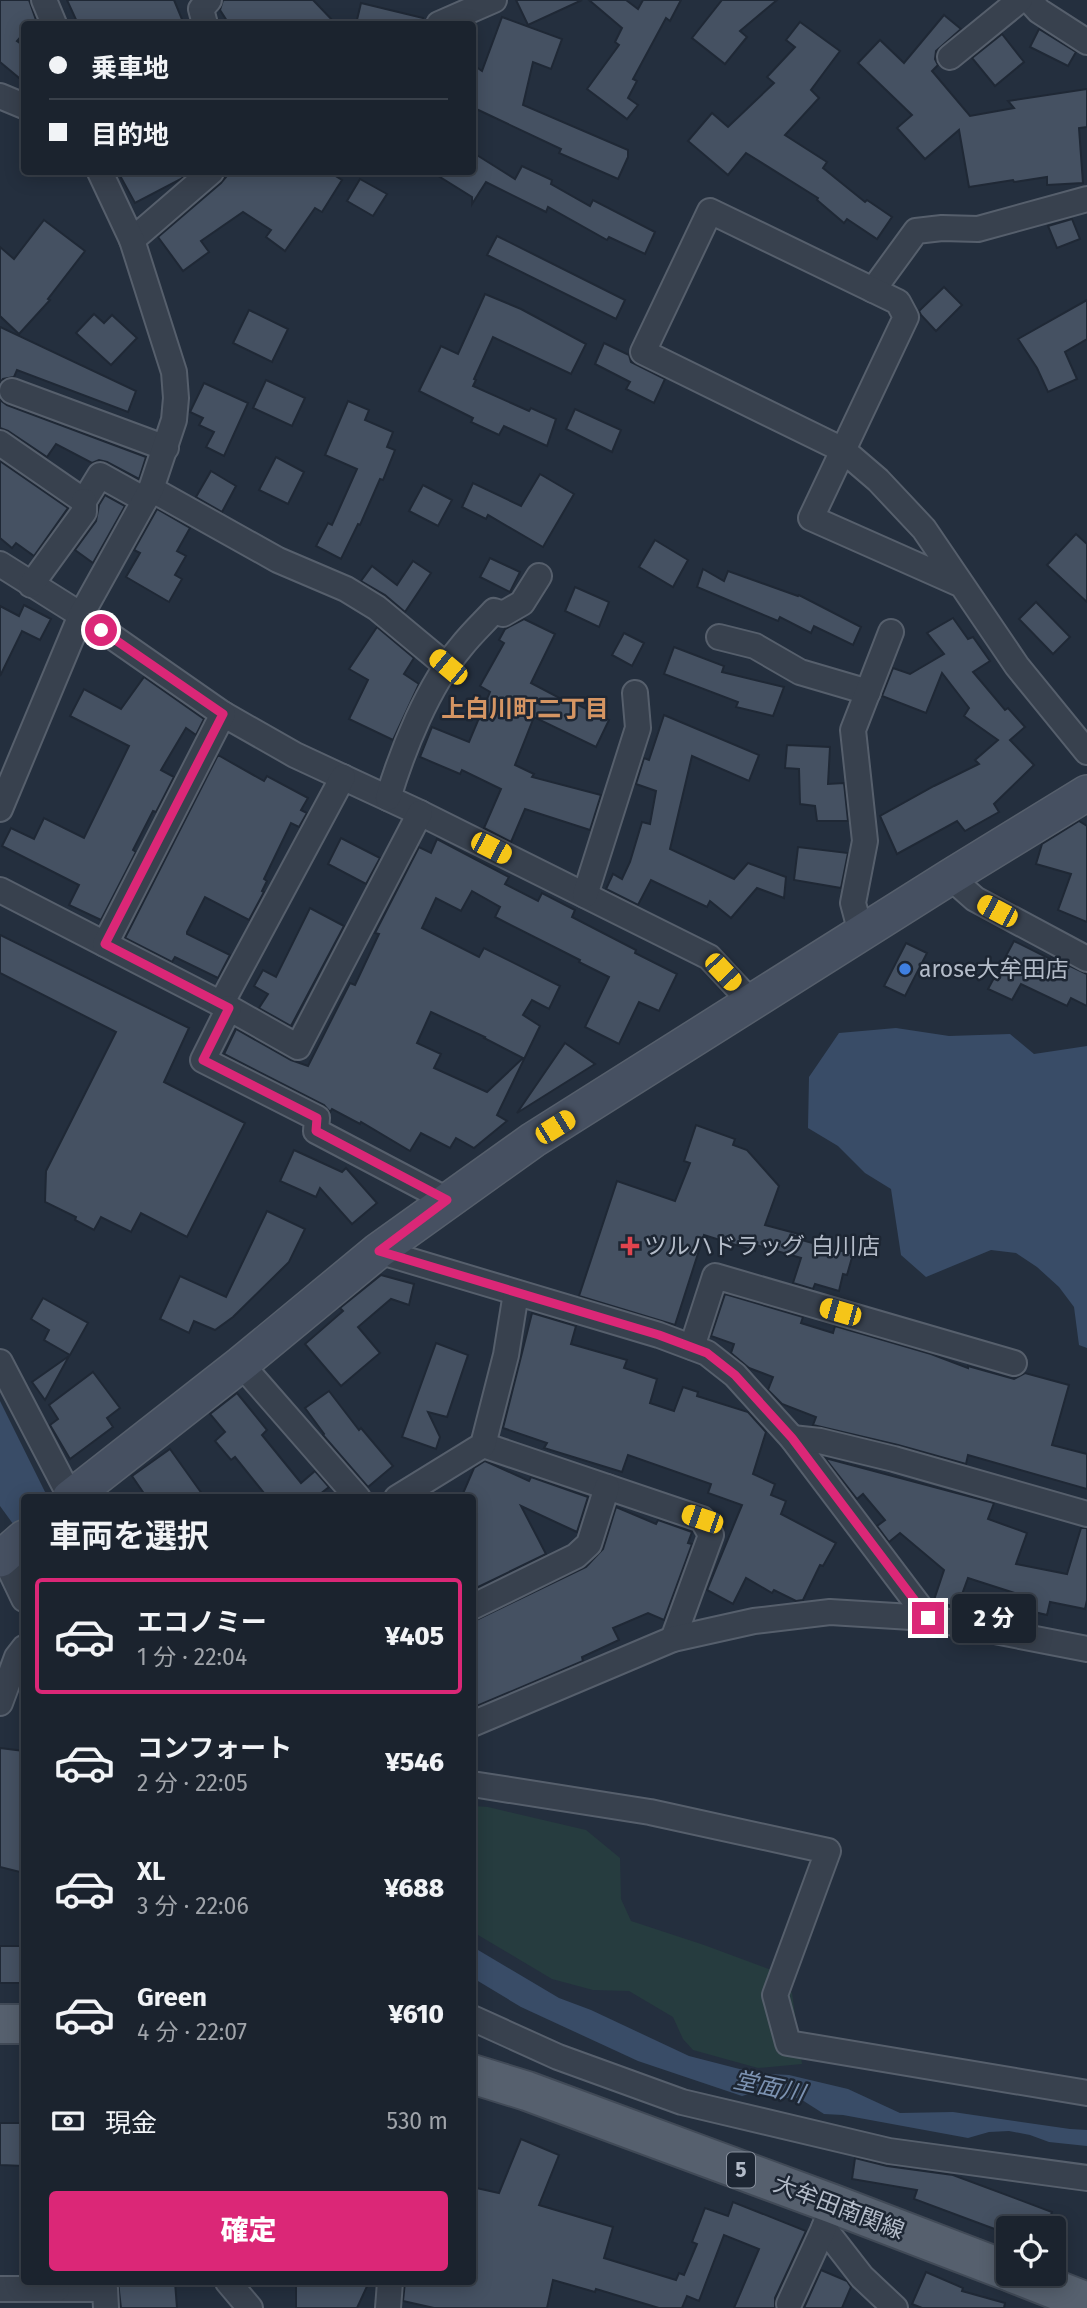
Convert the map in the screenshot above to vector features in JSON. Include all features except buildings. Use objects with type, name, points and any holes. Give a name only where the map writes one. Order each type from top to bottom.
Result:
[{"type":"main road","name":"大牟田南関線","points":[[476,2075],[527,2091],[829,2216],[996,2267]]},
{"type":"main road","points":[[1046,2286],[1087,2302]]},
{"type":"street","points":[[44,0],[53,21]]},
{"type":"street","points":[[446,21],[494,0]]},
{"type":"street","points":[[950,57],[1020,0]]},
{"type":"street","points":[[1029,0],[1039,11],[1087,42]]},
{"type":"street","points":[[0,96],[21,105]]},
{"type":"street","points":[[0,809],[81,615],[148,494],[174,420],[174,372],[132,240],[101,175]]},
{"type":"street","points":[[132,240],[208,175]]},
{"type":"street","points":[[873,290],[916,231],[942,228],[978,229],[1087,199]]},
{"type":"street","points":[[962,584],[811,518],[843,450],[906,317],[898,302],[710,211],[643,352],[843,450],[878,480],[924,529],[962,584],[1017,666],[1087,752]]},
{"type":"street","points":[[12,391],[166,448]]},
{"type":"street","points":[[0,443],[84,501]]},
{"type":"street","points":[[32,585],[84,512],[84,501],[100,475],[148,494],[278,560],[346,589],[377,608],[448,667]]},
{"type":"street","points":[[0,564],[81,615],[223,714],[295,755],[420,813],[709,957],[752,1003]]},
{"type":"street","points":[[388,798],[401,758],[434,689],[459,648],[494,611],[503,614],[522,603],[539,576]]},
{"type":"street","points":[[861,933],[853,903],[865,841],[853,730],[891,632]]},
{"type":"street","points":[[719,637],[755,646],[800,672],[868,692]]},
{"type":"street","points":[[585,895],[638,728],[635,693]]},
{"type":"street","points":[[105,944],[223,714]]},
{"type":"street","points":[[343,777],[225,1006],[203,1060],[317,1118],[316,1131],[447,1200]]},
{"type":"street","points":[[76,1494],[379,1251],[533,1140],[1087,793]]},
{"type":"street","points":[[0,890],[298,1046],[420,813]]},
{"type":"street","points":[[950,877],[975,899],[1087,958]]},
{"type":"street","points":[[379,1251],[659,1335],[707,1353],[735,1375],[792,1438],[928,1618]]},
{"type":"street","points":[[692,1347],[715,1276],[1014,1363]]},
{"type":"street","points":[[403,1494],[483,1445],[506,1355],[516,1293]]},
{"type":"street","points":[[0,1362],[69,1494]]},
{"type":"street","points":[[241,1364],[355,1494]]},
{"type":"street","points":[[792,1438],[820,1441],[894,1459],[1087,1514]]},
{"type":"street","points":[[483,1445],[702,1519],[711,1535],[673,1639]]},
{"type":"street","points":[[476,1605],[576,1556],[589,1544],[607,1487]]},
{"type":"street","points":[[7,1550],[21,1590]]},
{"type":"street","points":[[476,1722],[673,1639],[754,1621],[830,1612],[928,1618],[1087,1649]]},
{"type":"street","points":[[0,1703],[21,1652]]},
{"type":"street","points":[[476,1785],[674,1817],[828,1852],[775,1995],[788,2043],[1087,2093]]},
{"type":"street","points":[[476,2020],[558,2057],[682,2102],[888,2151],[1087,2178]]},
{"type":"street","points":[[789,2304],[829,2216]]},
{"type":"street","points":[[829,2216],[862,2277],[895,2308]]},
{"type":"street","points":[[230,2285],[247,2306]]},
{"type":"street","points":[[388,2308],[390,2285]]},
{"type":"street","points":[[0,2289],[56,2286],[105,2288],[106,2308]]},
{"type":"green space","points":[[476,1806],[586,1830],[620,1858],[621,1899],[631,1921],[774,1971],[792,1993],[802,2064],[758,2068],[693,2050],[683,2039],[673,2017],[629,1991],[593,1990],[552,1979],[476,1934]]},
{"type":"water","points":[[896,1028],[949,1036],[1010,1034],[1034,1054],[1087,1046],[1087,1348],[1079,1345],[1074,1307],[1059,1287],[1016,1253],[991,1250],[926,1277],[901,1255],[891,1189],[865,1173],[838,1146],[808,1128],[809,1077],[839,1033]]},
{"type":"water","points":[[0,1401],[46,1494],[21,1494],[21,1535],[0,1506]]},
{"type":"water","name":"堂面川","points":[[476,1949],[559,1998],[689,2056],[755,2073],[789,2075],[848,2089],[900,2113],[953,2112],[1087,2130],[1087,2146],[1049,2142],[1009,2131],[989,2132],[968,2138],[843,2115],[824,2114],[799,2098],[778,2098],[767,2092],[758,2091],[742,2096],[638,2061],[521,2007],[476,1980]]},
{"type":"place","name":"arose大牟田店","points":[[905,969]]},
{"type":"place","name":"ツルハドラッグ 白川店","points":[[630,1246]]},
{"type":"district","name":"上白川町二丁目","points":[[525,709]]},
{"type":"route","points":[[101,630],[223,714],[105,944],[229,1008],[203,1060],[317,1118],[316,1131],[447,1200],[379,1251],[659,1335],[707,1353],[735,1375],[792,1438],[928,1618]]}]
